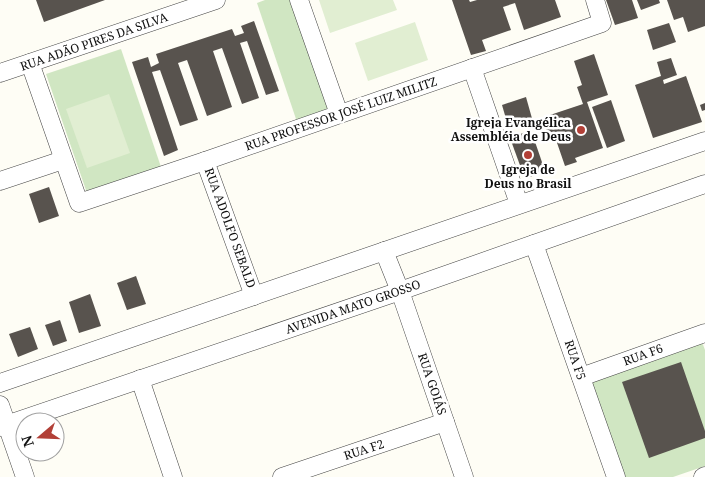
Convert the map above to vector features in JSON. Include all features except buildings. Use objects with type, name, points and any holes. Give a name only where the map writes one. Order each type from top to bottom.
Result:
[{"type":"street","name":"RUA ADÃO PIRES DA SILVA","points":[[0,73],[216,0]]},
{"type":"street","points":[[299,0],[339,114]]},
{"type":"street","name":"RUA PROFESSOR JOSÉ LUIZ MILITZ","points":[[63,160],[79,204],[602,22],[595,0]]},
{"type":"street","points":[[0,181],[63,160],[30,64]]},
{"type":"street","points":[[472,68],[519,204]]},
{"type":"street","points":[[0,382],[705,141]]},
{"type":"street","name":"RUA ADOLFO SEBALD","points":[[205,161],[254,296]]},
{"type":"street","name":"AVENIDA MATO GROSSO","points":[[4,426],[400,292],[705,184]]},
{"type":"street","name":"RUA F5","points":[[534,244],[616,477]]},
{"type":"street","name":"RUA GOIÁS","points":[[384,251],[464,477]]},
{"type":"street","name":"RUA F6","points":[[581,377],[705,333]]},
{"type":"street","points":[[140,379],[173,477]]},
{"type":"street","points":[[0,405],[4,426],[25,477]]},
{"type":"street","name":"RUA F2","points":[[282,477],[312,472],[445,422]]},
{"type":"green space","points":[[265,0],[296,0],[333,109],[297,122],[257,3]]},
{"type":"green space","points":[[319,0],[393,0],[397,10],[330,33]]},
{"type":"green space","points":[[415,22],[428,60],[368,81],[355,43]]},
{"type":"green space","points":[[121,49],[161,167],[87,193],[46,74]]},
{"type":"green space","points":[[109,94],[130,153],[87,168],[66,109]]},
{"type":"green space","points":[[702,342],[705,350],[705,466],[673,477],[624,477],[591,381]]},
{"type":"place","name":"Igreja Evangélica Assembléia de Deus","points":[[581,130]]},
{"type":"place","name":"Igreja de Deus no Brasil","points":[[528,155]]}]
